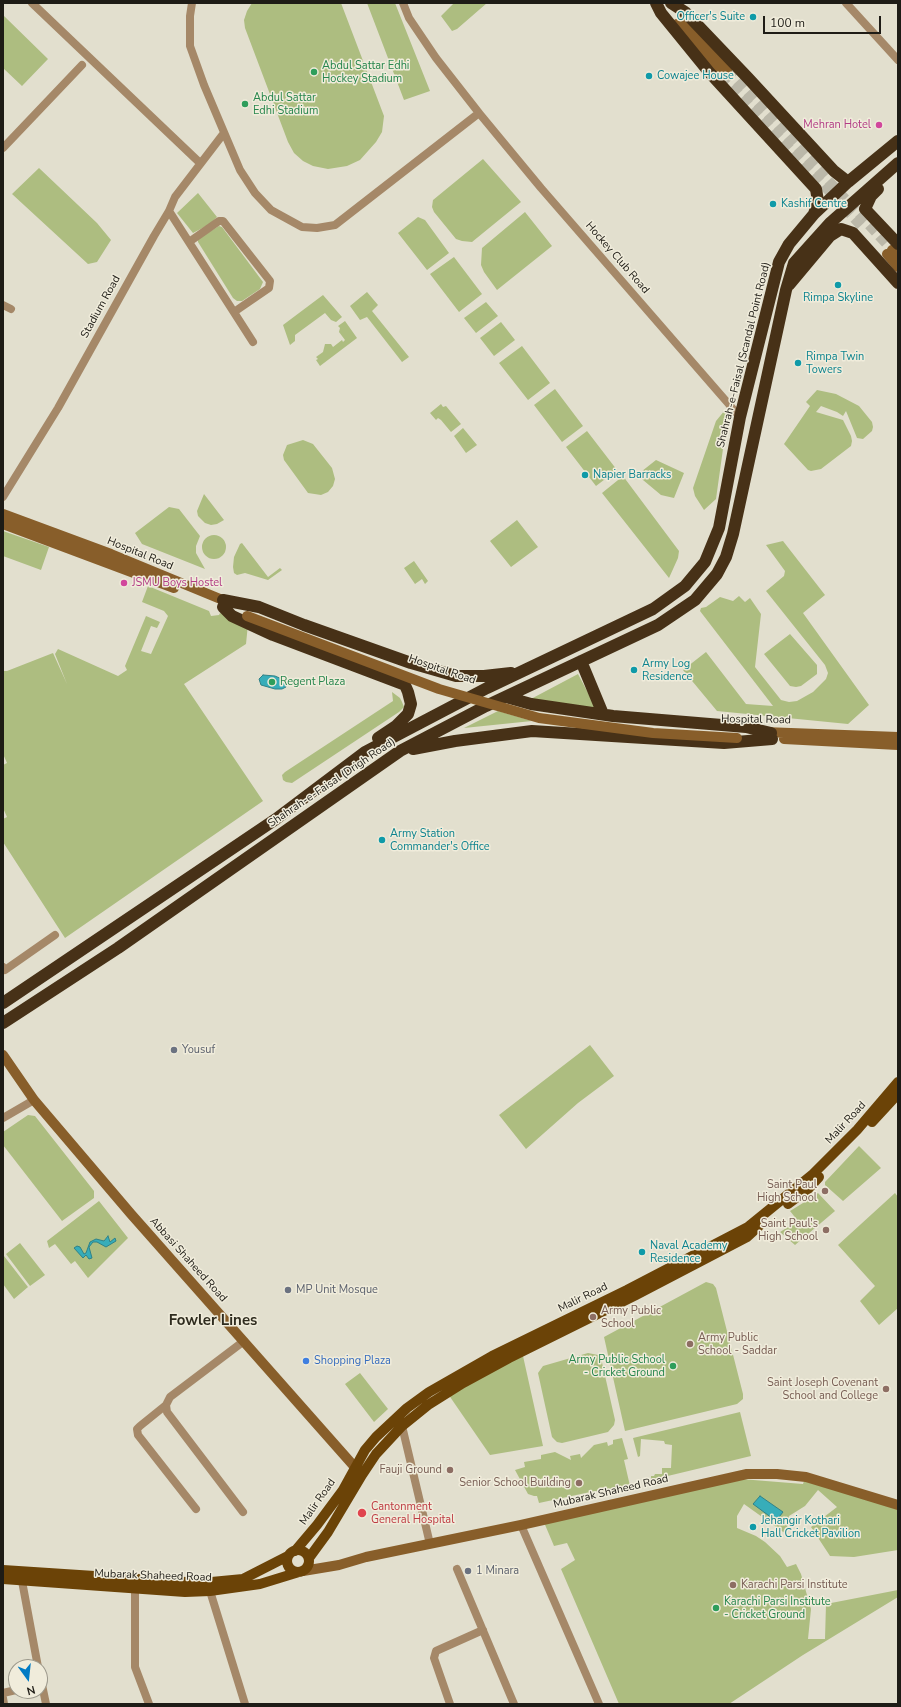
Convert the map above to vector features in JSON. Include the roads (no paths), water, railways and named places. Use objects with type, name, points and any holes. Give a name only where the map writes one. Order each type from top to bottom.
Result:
[{"type":"highway","points":[[656,3],[661,13],[709,72],[816,189],[818,200],[814,214]]},
{"type":"highway","points":[[671,3],[685,12],[834,172],[848,182]]},
{"type":"highway","name":"Shahrah-e-Faisal (Scandal Point Road)","points":[[685,586],[705,562],[719,528],[740,416],[779,262],[789,244],[814,214],[848,182],[898,141]]},
{"type":"highway","points":[[786,290],[794,264],[830,223],[898,163]]},
{"type":"highway","points":[[865,209],[871,196],[889,180],[898,168]]},
{"type":"highway","points":[[786,290],[830,236],[841,229],[850,212],[859,208],[865,209],[894,251]]},
{"type":"highway","points":[[841,229],[853,233],[898,283]]},
{"type":"highway","name":"Shahrah-e-Faisal (Drigh Road)","points":[[3,1023],[118,948],[400,752],[581,660],[658,625],[695,600],[717,574],[726,557],[733,534],[786,290]]},
{"type":"highway","name":"Shahrah-e-Faisal (Drigh Road)","points":[[3,1003],[276,819],[365,752],[487,688],[653,609],[685,586]]},
{"type":"highway","points":[[223,604],[259,607],[403,661],[456,676],[484,676],[524,671]]},
{"type":"highway","points":[[223,604],[232,616],[273,635],[404,685],[408,692],[411,704],[408,714],[396,726],[377,739],[365,752]]},
{"type":"highway","points":[[581,660],[603,714]]},
{"type":"highway","points":[[506,697],[531,704],[603,714],[746,727],[771,736]]},
{"type":"highway","points":[[531,704],[539,731]]},
{"type":"highway","points":[[400,752],[455,741],[539,731],[720,743],[771,736]]},
{"type":"main road","points":[[659,3],[724,72],[671,3]]},
{"type":"main road","points":[[894,251],[898,267]]},
{"type":"main road","name":"Hospital Road","points":[[3,514],[111,554],[223,604]]},
{"type":"main road","name":"Hospital Road","points":[[3,524],[247,613],[439,689],[539,718],[653,733],[898,737]]},
{"type":"main road","name":"Hospital Road","points":[[771,736],[898,745]]},
{"type":"main road","name":"Abbasi Shaheed Road","points":[[3,1055],[34,1100],[131,1214],[358,1471]]},
{"type":"main road","name":"Malir Road","points":[[309,1559],[328,1532],[358,1471],[365,1450],[376,1437],[407,1408],[429,1392],[492,1356],[627,1290],[752,1224],[812,1176],[857,1130],[898,1082]]},
{"type":"main road","name":"Malir Road","points":[[291,1554],[318,1525],[358,1471],[402,1426],[428,1405],[463,1382],[664,1281],[747,1237],[808,1189],[898,1094]]},
{"type":"main road","name":"Mubarak Shaheed Road","points":[[3,1579],[185,1592],[210,1591],[260,1584],[301,1572],[521,1525],[747,1474],[777,1474],[806,1477],[898,1505]]},
{"type":"main road","points":[[298,1550],[305,1552],[309,1559],[308,1567],[301,1572],[293,1571],[288,1566],[291,1554],[298,1550]]},
{"type":"main road","name":"Mubarak Shaheed Road","points":[[3,1570],[183,1583],[206,1583],[243,1579],[291,1554]]},
{"type":"main road","points":[[309,1559],[329,1567]]},
{"type":"street","points":[[32,3],[200,163]]},
{"type":"street","points":[[192,3],[190,16],[190,46],[240,170],[255,193],[271,210],[302,227],[317,228],[335,225],[479,113]]},
{"type":"street","name":"Hockey Club Road","points":[[403,3],[409,18],[436,58],[479,113],[541,188],[740,416]]},
{"type":"street","points":[[846,3],[898,60]]},
{"type":"street","points":[[3,148],[82,65]]},
{"type":"street","name":"Stadium Road","points":[[3,496],[58,408],[154,236],[170,211],[175,197],[224,133]]},
{"type":"street","points":[[170,211],[253,342]]},
{"type":"street","points":[[190,242],[219,221],[223,221],[270,281],[269,288],[234,312]]},
{"type":"street","points":[[3,305],[11,309]]},
{"type":"street","points":[[3,967],[5,970],[56,936]]},
{"type":"street","points":[[3,1118],[34,1100]]},
{"type":"street","points":[[196,1509],[138,1435],[137,1430],[166,1406],[170,1397],[244,1341]]},
{"type":"street","points":[[166,1406],[167,1412],[243,1512]]},
{"type":"street","points":[[402,1426],[430,1544]]},
{"type":"street","points":[[521,1525],[599,1704]]},
{"type":"street","points":[[457,1569],[514,1704]]},
{"type":"street","points":[[22,1580],[37,1659]]},
{"type":"street","points":[[135,1589],[135,1667],[149,1704]]},
{"type":"street","points":[[210,1591],[244,1704]]},
{"type":"street","points":[[450,1704],[434,1658],[436,1651],[483,1630]]},
{"type":"street","points":[[3,1698],[4,1704]]},
{"type":"water","name":"Regent Plaza","points":[[263,675],[275,676],[284,680],[286,687],[282,689],[275,689],[261,685],[259,679]]},
{"type":"water","points":[[108,1236],[110,1242],[115,1238],[116,1241],[106,1247],[97,1242],[93,1242],[89,1247],[92,1258],[89,1259],[86,1255],[83,1258],[74,1248],[77,1246],[80,1247],[84,1254],[86,1253],[90,1242],[96,1239],[104,1241]]},
{"type":"water","points":[[760,1496],[783,1512],[776,1521],[753,1504]]},
{"type":"tunnel","points":[[727,70],[892,250]]},
{"type":"tunnel","points":[[722,75],[864,229]]},
{"type":"place","name":"Officer's Suite","points":[[753,17]]},
{"type":"place","name":"Abdul Sattar Edhi Hockey Stadium","points":[[314,72]]},
{"type":"place","name":"Cowajee House","points":[[649,76]]},
{"type":"place","name":"Abdul Sattar Edhi Stadium","points":[[245,104]]},
{"type":"place","name":"Mehran Hotel","points":[[879,125]]},
{"type":"place","name":"Kashif Centre","points":[[773,204]]},
{"type":"place","name":"Rimpa Skyline","points":[[838,285]]},
{"type":"place","name":"Rimpa Twin Towers","points":[[798,363]]},
{"type":"place","name":"Napier Barracks","points":[[585,475]]},
{"type":"place","name":"JSMU Boys Hostel","points":[[124,583]]},
{"type":"place","name":"Army Log Residence","points":[[634,670]]},
{"type":"place","name":"Regent Plaza","points":[[272,682]]},
{"type":"place","name":"Army Station Commander's Office","points":[[382,840]]},
{"type":"place","name":"Yousuf","points":[[174,1050]]},
{"type":"place","name":"Saint Paul High School","points":[[825,1191]]},
{"type":"place","name":"Saint Paul's High School","points":[[826,1230]]},
{"type":"place","name":"Naval Academy Residence","points":[[642,1252]]},
{"type":"place","name":"MP Unit Mosque","points":[[288,1290]]},
{"type":"place","name":"Army Public School","points":[[593,1317]]},
{"type":"place","name":"Army Public School - Saddar","points":[[690,1344]]},
{"type":"place","name":"Shopping Plaza","points":[[306,1361]]},
{"type":"place","name":"Army Public School - Cricket Ground","points":[[673,1366]]},
{"type":"place","name":"Saint Joseph Covenant School and College","points":[[886,1389]]},
{"type":"place","name":"Fauji Ground","points":[[450,1470]]},
{"type":"place","name":"Senior School Building","points":[[579,1483]]},
{"type":"place","name":"Cantonment General Hospital","points":[[362,1513]]},
{"type":"place","name":"Jehangir Kothari Hall Cricket Pavilion","points":[[753,1527]]},
{"type":"place","name":"1 Minara","points":[[468,1571]]},
{"type":"place","name":"Karachi Parsi Institute","points":[[733,1585]]},
{"type":"place","name":"Karachi Parsi Institute - Cricket Ground","points":[[716,1608]]},
{"type":"district","name":"Fowler Lines","points":[[213,1321]]}]
